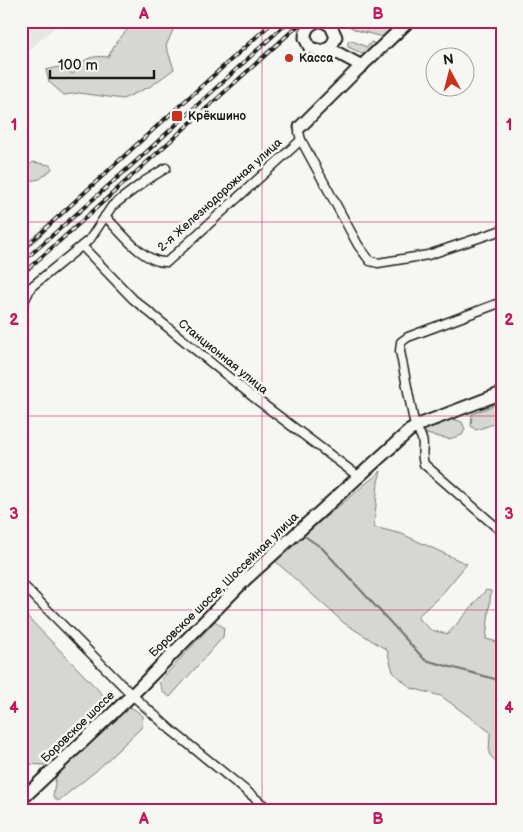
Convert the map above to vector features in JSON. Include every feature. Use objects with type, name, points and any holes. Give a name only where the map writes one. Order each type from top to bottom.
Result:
[{"type":"main road","points":[[318,21],[307,28],[305,33],[306,42],[314,50],[332,49],[362,66]]},
{"type":"main road","points":[[323,21],[328,23],[334,30],[336,37],[332,49]]},
{"type":"main road","name":"2-я Железнодорожная улица","points":[[300,128],[410,21]]},
{"type":"main road","points":[[358,476],[414,426],[502,392]]},
{"type":"main road","name":"Боровское шоссе, Шоссейная улица","points":[[132,695],[246,579],[358,476]]},
{"type":"main road","name":"Боровское шоссе","points":[[21,800],[132,695]]},
{"type":"street","name":"2-я Железнодорожная улица","points":[[105,216],[142,253],[153,260],[167,262],[301,140],[300,128]]},
{"type":"street","points":[[301,140],[358,245],[370,261],[378,263],[428,255],[502,230]]},
{"type":"street","points":[[21,308],[34,284],[82,246],[96,231],[112,206],[144,180],[166,168]]},
{"type":"street","name":"Станционная улица","points":[[82,246],[134,298],[252,396],[358,476]]},
{"type":"street","points":[[502,302],[401,342],[401,357],[414,426],[421,436],[424,445],[424,464],[502,532]]},
{"type":"street","points":[[21,583],[132,695],[171,730],[270,811]]},
{"type":"shaded area","points":[[21,21],[61,21],[21,58]]},
{"type":"shaded area","points":[[65,21],[120,21],[114,25],[71,29]]},
{"type":"shaded area","points":[[141,21],[177,21],[166,46],[174,69],[151,86],[123,99],[79,93],[64,95],[49,82],[46,70],[59,67],[73,74],[87,59],[108,57],[115,44],[127,30]]},
{"type":"shaded area","points":[[372,21],[401,21],[382,37],[356,30],[347,25]]},
{"type":"shaded area","points":[[350,40],[367,47],[371,42],[376,44],[364,54],[348,47]]},
{"type":"shaded area","points":[[33,162],[50,165],[52,169],[40,179],[23,182],[21,172]]},
{"type":"shaded area","points":[[502,402],[502,421],[476,430],[471,426],[472,414]]},
{"type":"shaded area","points":[[453,419],[462,422],[465,429],[462,435],[449,439],[426,434],[426,430]]},
{"type":"shaded area","points":[[381,471],[378,482],[374,527],[402,534],[467,564],[441,595],[417,617],[431,630],[448,634],[486,590],[491,591],[486,639],[502,643],[502,768],[489,754],[490,732],[441,696],[411,688],[393,672],[387,650],[344,623],[274,560]]},
{"type":"shaded area","points":[[21,610],[109,701],[45,765],[21,764]]},
{"type":"shaded area","points":[[215,621],[224,628],[223,637],[170,697],[163,692],[159,682]]},
{"type":"shaded area","points":[[127,706],[143,716],[142,727],[96,771],[58,801],[53,797],[56,775]]},
{"type":"waterway","points":[[306,537],[322,548],[425,660],[502,681]]},
{"type":"railway","points":[[21,251],[274,21]]},
{"type":"railway","points":[[21,263],[142,156],[289,21]]},
{"type":"railway","points":[[21,275],[303,21]]},
{"type":"place","name":"Касса","points":[[289,58]]},
{"type":"place","name":"Крёкшино","points":[[177,116]]}]
